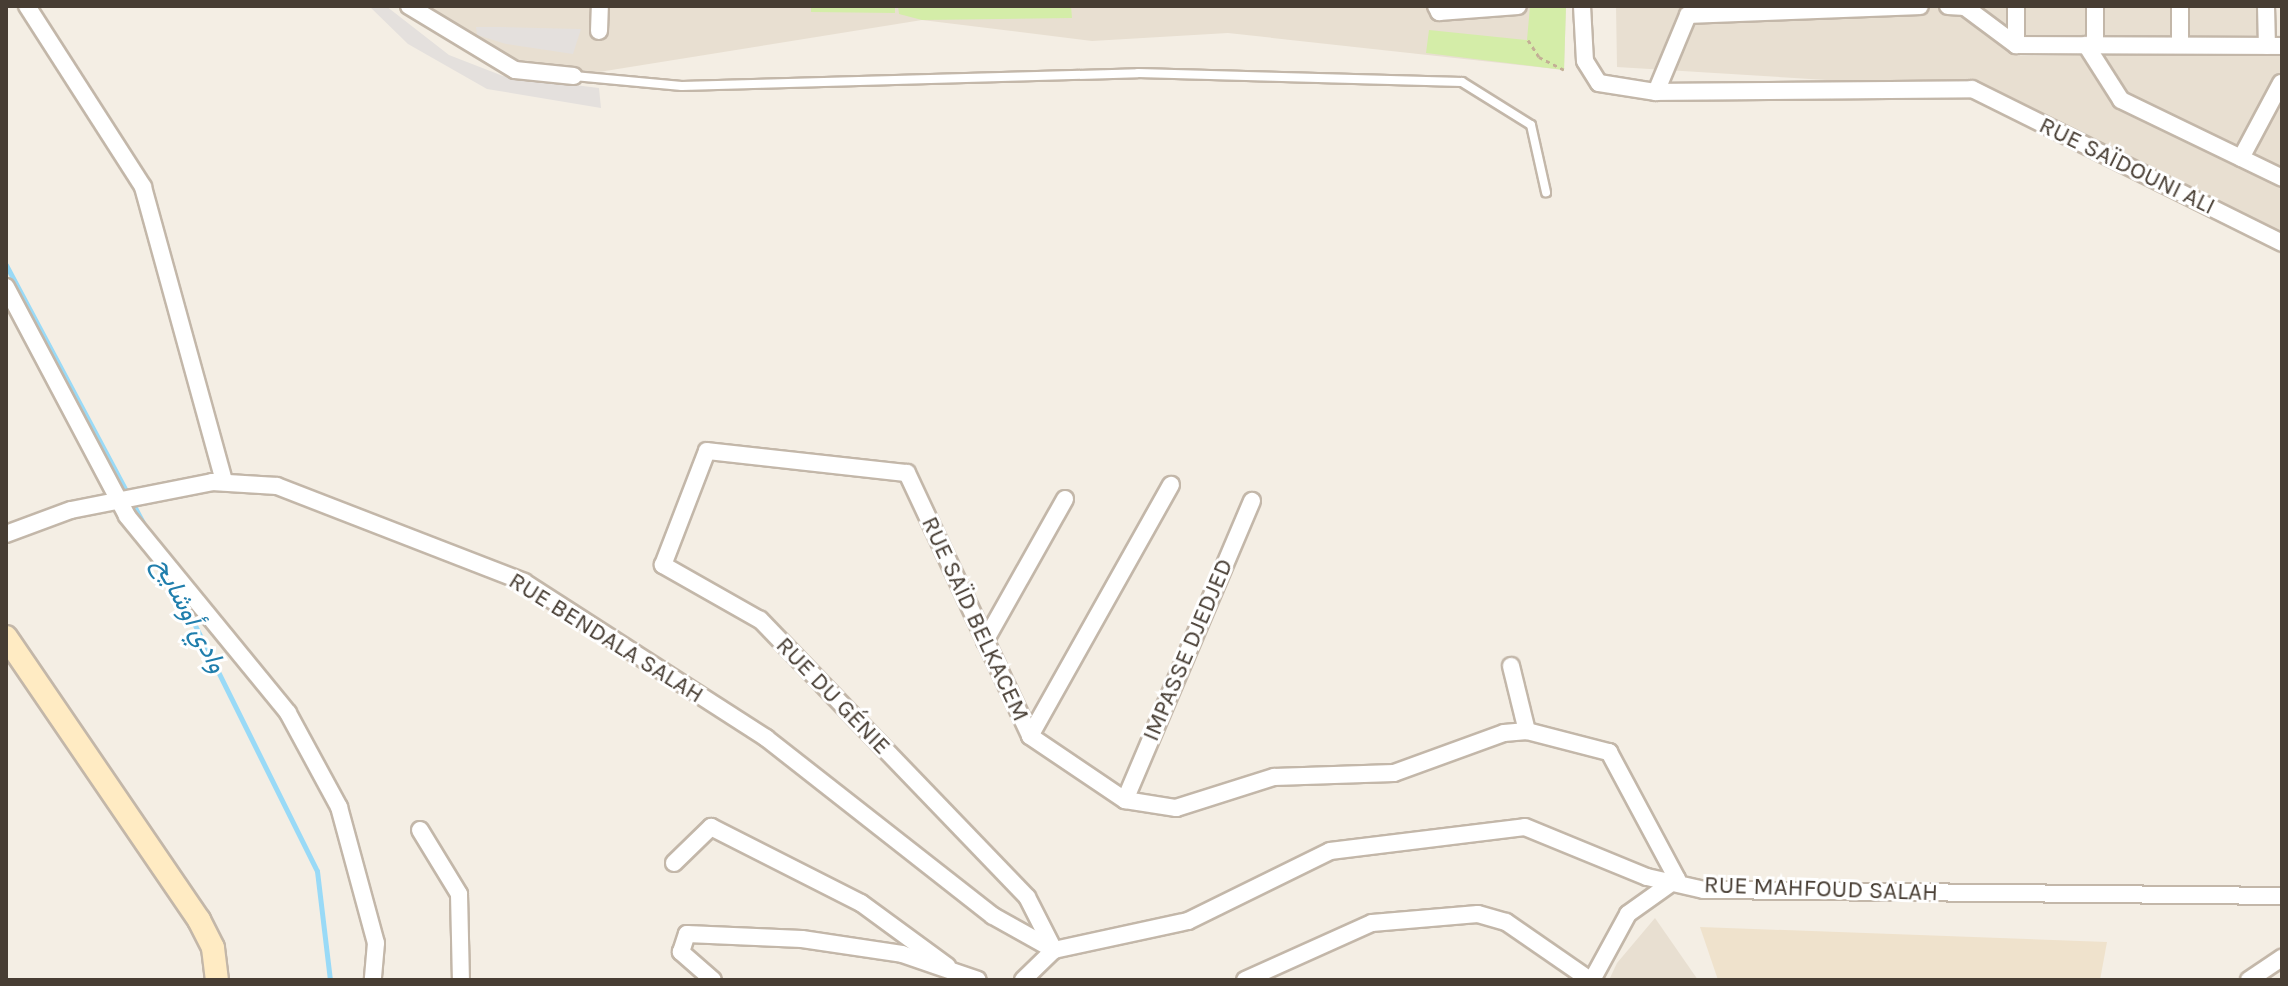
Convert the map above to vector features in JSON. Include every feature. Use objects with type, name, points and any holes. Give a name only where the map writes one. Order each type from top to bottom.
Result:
[{"type":"street","points":[[27,6],[143,187],[224,482]]},
{"type":"street","points":[[409,6],[515,70],[574,76]]},
{"type":"street","points":[[599,31],[600,6]]},
{"type":"street","points":[[1436,6],[1439,12],[1518,6]]},
{"type":"street","points":[[1582,6],[1585,61],[1599,83],[1656,92],[1688,10],[1920,6]]},
{"type":"street","points":[[1948,6],[1965,7],[2016,45],[2274,46],[2266,6]]},
{"type":"street","points":[[2016,6],[2016,45]]},
{"type":"street","points":[[2095,6],[2091,45],[2121,100],[2282,178]]},
{"type":"street","points":[[2180,6],[2180,45]]},
{"type":"street","points":[[2241,158],[2275,112],[2281,83]]},
{"type":"street","name":"RUE SAÏDOUNI ALI","points":[[1656,92],[1972,89],[2282,243]]},
{"type":"street","points":[[6,287],[120,500],[246,669],[288,713],[332,793],[376,943],[373,980]]},
{"type":"street","name":"RUE SAÏD BELKACEM","points":[[707,451],[907,473],[1030,736],[1125,800],[1190,807],[1274,777],[1394,773],[1484,739],[1527,731],[1609,752],[1677,879]]},
{"type":"street","name":"RUE DU GÉNIE","points":[[707,451],[663,565],[760,620],[1027,897],[1054,950]]},
{"type":"street","name":"RUE BENDALA SALAH","points":[[6,534],[120,500],[224,482],[277,486],[524,582],[766,738],[993,916],[1054,950]]},
{"type":"street","points":[[1030,736],[1171,485]]},
{"type":"street","points":[[985,641],[1065,499]]},
{"type":"street","name":"IMPASSE DJEDJED","points":[[1125,800],[1252,501]]},
{"type":"street","points":[[6,637],[199,920],[213,948],[217,980]]},
{"type":"street","points":[[1511,666],[1527,731]]},
{"type":"street","points":[[674,863],[711,827],[897,925],[954,973]]},
{"type":"street","name":"RUE MAHFOUD SALAH","points":[[1054,950],[1188,921],[1330,851],[1372,841],[1525,827],[1647,877],[1677,879],[1704,890],[2282,896]]},
{"type":"street","points":[[420,830],[459,894],[461,980]]},
{"type":"street","points":[[1245,980],[1372,923],[1478,914],[1506,922],[1591,980],[1628,914],[1677,879]]},
{"type":"street","points":[[713,980],[681,952],[687,934],[802,939],[902,954],[978,980]]},
{"type":"street","points":[[1023,980],[1054,950]]},
{"type":"street","points":[[2249,980],[2282,958]]},
{"type":"lane","points":[[574,76],[682,86],[1138,73],[1462,82],[1531,125],[1546,192]]},
{"type":"path","points":[[1528,40],[1539,57],[1564,70]]},
{"type":"shaded area","points":[[369,6],[386,6],[449,55],[503,76],[599,88],[601,108],[487,89],[408,44]]},
{"type":"shaded area","points":[[409,6],[1566,6],[1564,70],[1228,33],[1092,41],[922,20],[574,76],[515,70]]},
{"type":"shaded area","points":[[1616,6],[2266,6],[2265,41],[2017,46],[2017,56],[2282,54],[2282,251],[1972,89],[1617,67]]},
{"type":"shaded area","points":[[476,27],[581,29],[573,54],[506,44],[477,35]]},
{"type":"shaded area","points":[[1655,918],[1698,980],[1609,980],[1617,963]]},
{"type":"shaded area","points":[[1700,927],[2107,942],[2100,980],[1718,980]]},
{"type":"green space","points":[[811,6],[895,6],[895,13],[811,12]]},
{"type":"green space","points":[[898,6],[1071,6],[1072,18],[922,20],[899,14]]},
{"type":"green space","points":[[1530,6],[1566,6],[1564,70],[1426,53],[1429,30],[1527,40]]},
{"type":"waterway","name":"وادي أوشايح","points":[[6,265],[144,525]]},
{"type":"waterway","name":"وادي أوشايح","points":[[176,587],[317,871],[330,980]]}]
